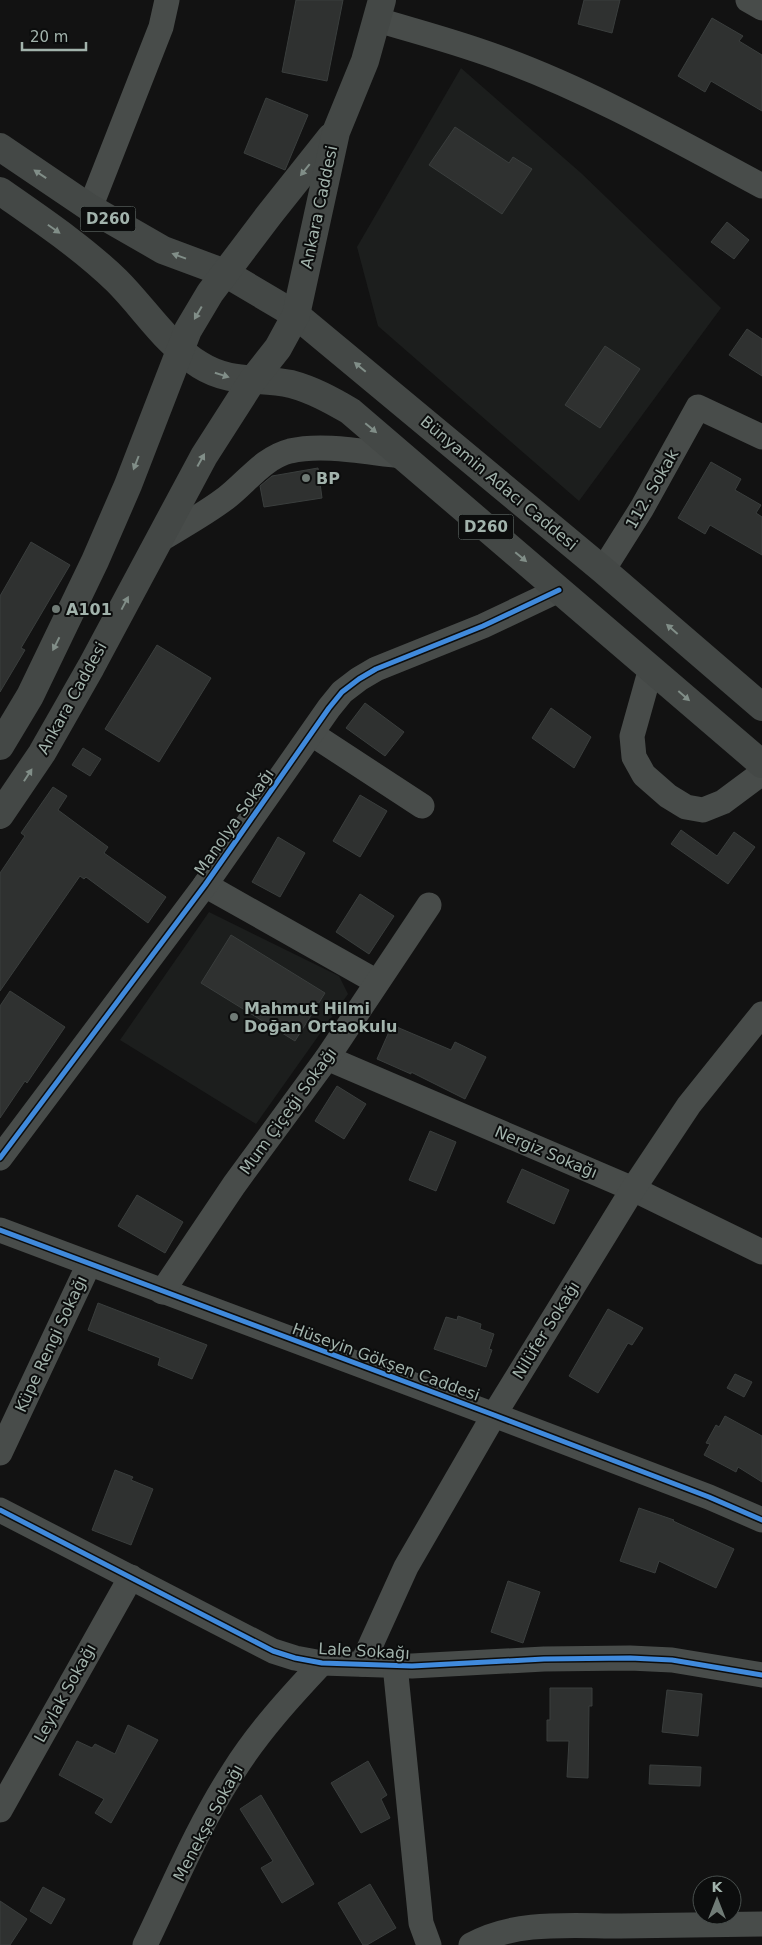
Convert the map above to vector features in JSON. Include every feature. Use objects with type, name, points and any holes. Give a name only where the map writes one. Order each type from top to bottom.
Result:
[{"type":"main road","points":[[336,132],[352,95],[380,10]]},
{"type":"main road","name":"Ankara Caddesi","points":[[0,746],[30,696],[95,562],[128,485],[179,351],[198,311],[225,273],[336,132]]},
{"type":"main road","name":"Ankara Caddesi","points":[[0,815],[42,753],[91,667],[204,456],[252,381],[275,353],[296,315],[336,132]]},
{"type":"main road","name":"D260","points":[[0,147],[90,208],[163,250],[225,273]]},
{"type":"main road","name":"D260","points":[[0,191],[62,234],[116,280],[179,351],[200,365],[223,376],[252,381],[290,384],[309,390],[329,399],[356,416],[762,764]]},
{"type":"main road","name":"Bünyamin Adacı Caddesi","points":[[225,273],[296,315],[603,570],[762,707]]},
{"type":"street","points":[[90,208],[161,27],[168,0]]},
{"type":"street","points":[[748,0],[762,8]]},
{"type":"street","points":[[380,10],[467,47],[548,77],[600,101],[762,186]]},
{"type":"street","name":"112. Sokak","points":[[603,570],[642,508],[698,407],[762,437]]},
{"type":"street","points":[[158,541],[207,512],[228,496],[263,464],[278,455],[291,451],[311,449],[404,456]]},
{"type":"street","name":"Manolya Sokağı","points":[[0,1158],[205,885],[342,692],[376,669],[483,626],[559,590]]},
{"type":"street","points":[[651,668],[632,736],[634,757],[644,775],[668,796],[686,807],[704,810],[724,802],[762,773]]},
{"type":"street","points":[[312,734],[422,806]]},
{"type":"street","points":[[205,885],[377,982]]},
{"type":"street","name":"Mum Çiçeği Sokağı","points":[[162,1292],[211,1218],[327,1058],[429,905]]},
{"type":"street","name":"Nilüfer Sokağı","points":[[362,1664],[406,1567],[494,1415],[633,1189],[689,1105],[762,1014]]},
{"type":"street","name":"Nergiz Sokağı","points":[[327,1058],[633,1189],[762,1252]]},
{"type":"street","name":"Hüseyin Gökşen Caddesi","points":[[0,1230],[494,1415],[709,1497],[762,1520]]},
{"type":"street","name":"Küpe Rengi Sokağı","points":[[0,1453],[88,1264]]},
{"type":"street","name":"Lale Sokağı","points":[[0,1510],[273,1651],[295,1658],[322,1663],[395,1665],[630,1658],[672,1660],[762,1675]]},
{"type":"street","name":"Leylak Sokağı","points":[[0,1810],[130,1577]]},
{"type":"street","name":"Menekşe Sokağı","points":[[145,1945],[213,1806],[233,1771],[287,1701],[322,1663]]},
{"type":"street","points":[[395,1665],[421,1923],[429,1945]]},
{"type":"street","points":[[471,1945],[498,1934],[528,1928],[570,1925],[616,1935],[762,1924]]},
{"type":"shaded area","points":[[461,68],[581,173],[721,308],[579,501],[378,326],[357,247]]},
{"type":"shaded area","name":"Mahmut Hilmi Doğan Ortaokulu","points":[[209,912],[339,976],[348,994],[256,1124],[120,1040]]},
{"type":"building","points":[[296,0],[343,0],[327,81],[282,72]]},
{"type":"building","points":[[584,0],[620,0],[612,33],[578,24]]},
{"type":"building","points":[[712,18],[743,36],[739,41],[762,55],[762,111],[711,81],[705,92],[678,76]]},
{"type":"building","points":[[266,98],[308,115],[285,170],[244,153]]},
{"type":"building","points":[[455,127],[509,163],[513,157],[532,169],[502,214],[429,165]]},
{"type":"building","points":[[727,222],[749,240],[734,259],[711,242]]},
{"type":"building","points":[[747,329],[762,339],[762,376],[729,355]]},
{"type":"building","points":[[605,346],[640,369],[600,428],[565,405]]},
{"type":"building","points":[[711,462],[741,479],[735,490],[761,505],[756,513],[762,517],[762,555],[710,525],[705,534],[678,518]]},
{"type":"building","points":[[318,468],[322,498],[264,507],[260,486],[272,476]]},
{"type":"building","points":[[31,542],[70,565],[21,648],[25,650],[0,692],[0,596]]},
{"type":"building","points":[[157,645],[211,678],[159,762],[105,729]]},
{"type":"building","points":[[365,703],[404,732],[385,756],[346,728]]},
{"type":"building","points":[[551,708],[591,737],[574,768],[532,738]]},
{"type":"building","points":[[83,748],[101,759],[90,776],[72,765]]},
{"type":"building","points":[[53,787],[67,796],[58,810],[108,847],[104,853],[166,897],[148,923],[86,877],[84,879],[80,876],[0,991],[0,873],[25,836],[21,833]]},
{"type":"building","points":[[360,795],[387,811],[360,857],[333,841]]},
{"type":"building","points":[[681,830],[717,856],[734,832],[755,847],[728,884],[671,844]]},
{"type":"building","points":[[278,837],[305,853],[280,897],[252,882]]},
{"type":"building","points":[[360,894],[394,916],[369,954],[336,932]]},
{"type":"building","points":[[231,935],[325,993],[295,1041],[201,983]]},
{"type":"building","points":[[10,991],[65,1027],[27,1083],[25,1081],[0,1118],[0,1006]]},
{"type":"building","points":[[392,1025],[451,1050],[455,1042],[486,1057],[465,1099],[411,1072],[411,1074],[377,1059]]},
{"type":"building","points":[[337,1086],[366,1104],[344,1139],[315,1121]]},
{"type":"building","points":[[430,1131],[456,1142],[436,1191],[409,1180]]},
{"type":"building","points":[[522,1169],[569,1190],[554,1224],[507,1202]]},
{"type":"building","points":[[137,1195],[183,1222],[165,1253],[118,1226]]},
{"type":"building","points":[[98,1303],[207,1345],[192,1379],[158,1365],[160,1358],[88,1330]]},
{"type":"building","points":[[608,1309],[643,1328],[632,1345],[628,1343],[598,1393],[569,1376]]},
{"type":"building","points":[[458,1316],[481,1324],[480,1329],[494,1334],[489,1349],[492,1350],[486,1367],[434,1349],[446,1317],[457,1320]]},
{"type":"building","points":[[735,1374],[752,1382],[744,1397],[727,1388]]},
{"type":"building","points":[[725,1416],[762,1436],[762,1482],[738,1467],[736,1472],[704,1455],[710,1444],[706,1443],[716,1425],[719,1427]]},
{"type":"building","points":[[115,1470],[133,1477],[131,1480],[153,1489],[131,1545],[92,1530]]},
{"type":"building","points":[[639,1508],[674,1520],[734,1549],[716,1588],[659,1561],[655,1573],[620,1561]]},
{"type":"building","points":[[508,1581],[540,1592],[523,1643],[491,1632]]},
{"type":"building","points":[[550,1688],[592,1688],[592,1706],[589,1706],[588,1778],[567,1777],[569,1741],[547,1741],[547,1720],[550,1720]]},
{"type":"building","points":[[667,1690],[702,1694],[698,1736],[662,1732]]},
{"type":"building","points":[[128,1725],[158,1740],[111,1823],[95,1813],[104,1799],[59,1775],[77,1741],[92,1748],[95,1744],[115,1754]]},
{"type":"building","points":[[368,1761],[387,1795],[381,1799],[390,1818],[361,1833],[331,1783]]},
{"type":"building","points":[[650,1765],[701,1767],[700,1786],[649,1784]]},
{"type":"building","points":[[261,1795],[314,1884],[282,1903],[261,1868],[273,1861],[240,1809]]},
{"type":"building","points":[[370,1884],[396,1928],[367,1945],[363,1945],[338,1903]]},
{"type":"building","points":[[43,1887],[65,1899],[51,1924],[30,1911]]},
{"type":"building","points":[[0,1901],[27,1919],[10,1945],[0,1945]]},
{"type":"cycle path","points":[[0,1158],[205,885],[342,692],[376,669],[483,626],[559,590]]},
{"type":"cycle path","points":[[0,1230],[494,1415],[709,1497],[762,1520]]},
{"type":"cycle path","points":[[0,1510],[273,1651],[295,1658],[322,1663],[412,1666],[544,1659],[630,1658],[672,1660],[762,1675]]},
{"type":"place","name":"BP","points":[[306,478]]},
{"type":"place","name":"A101","points":[[56,609]]},
{"type":"place","name":"Mahmut Hilmi Doğan Ortaokulu","points":[[234,1017]]}]
